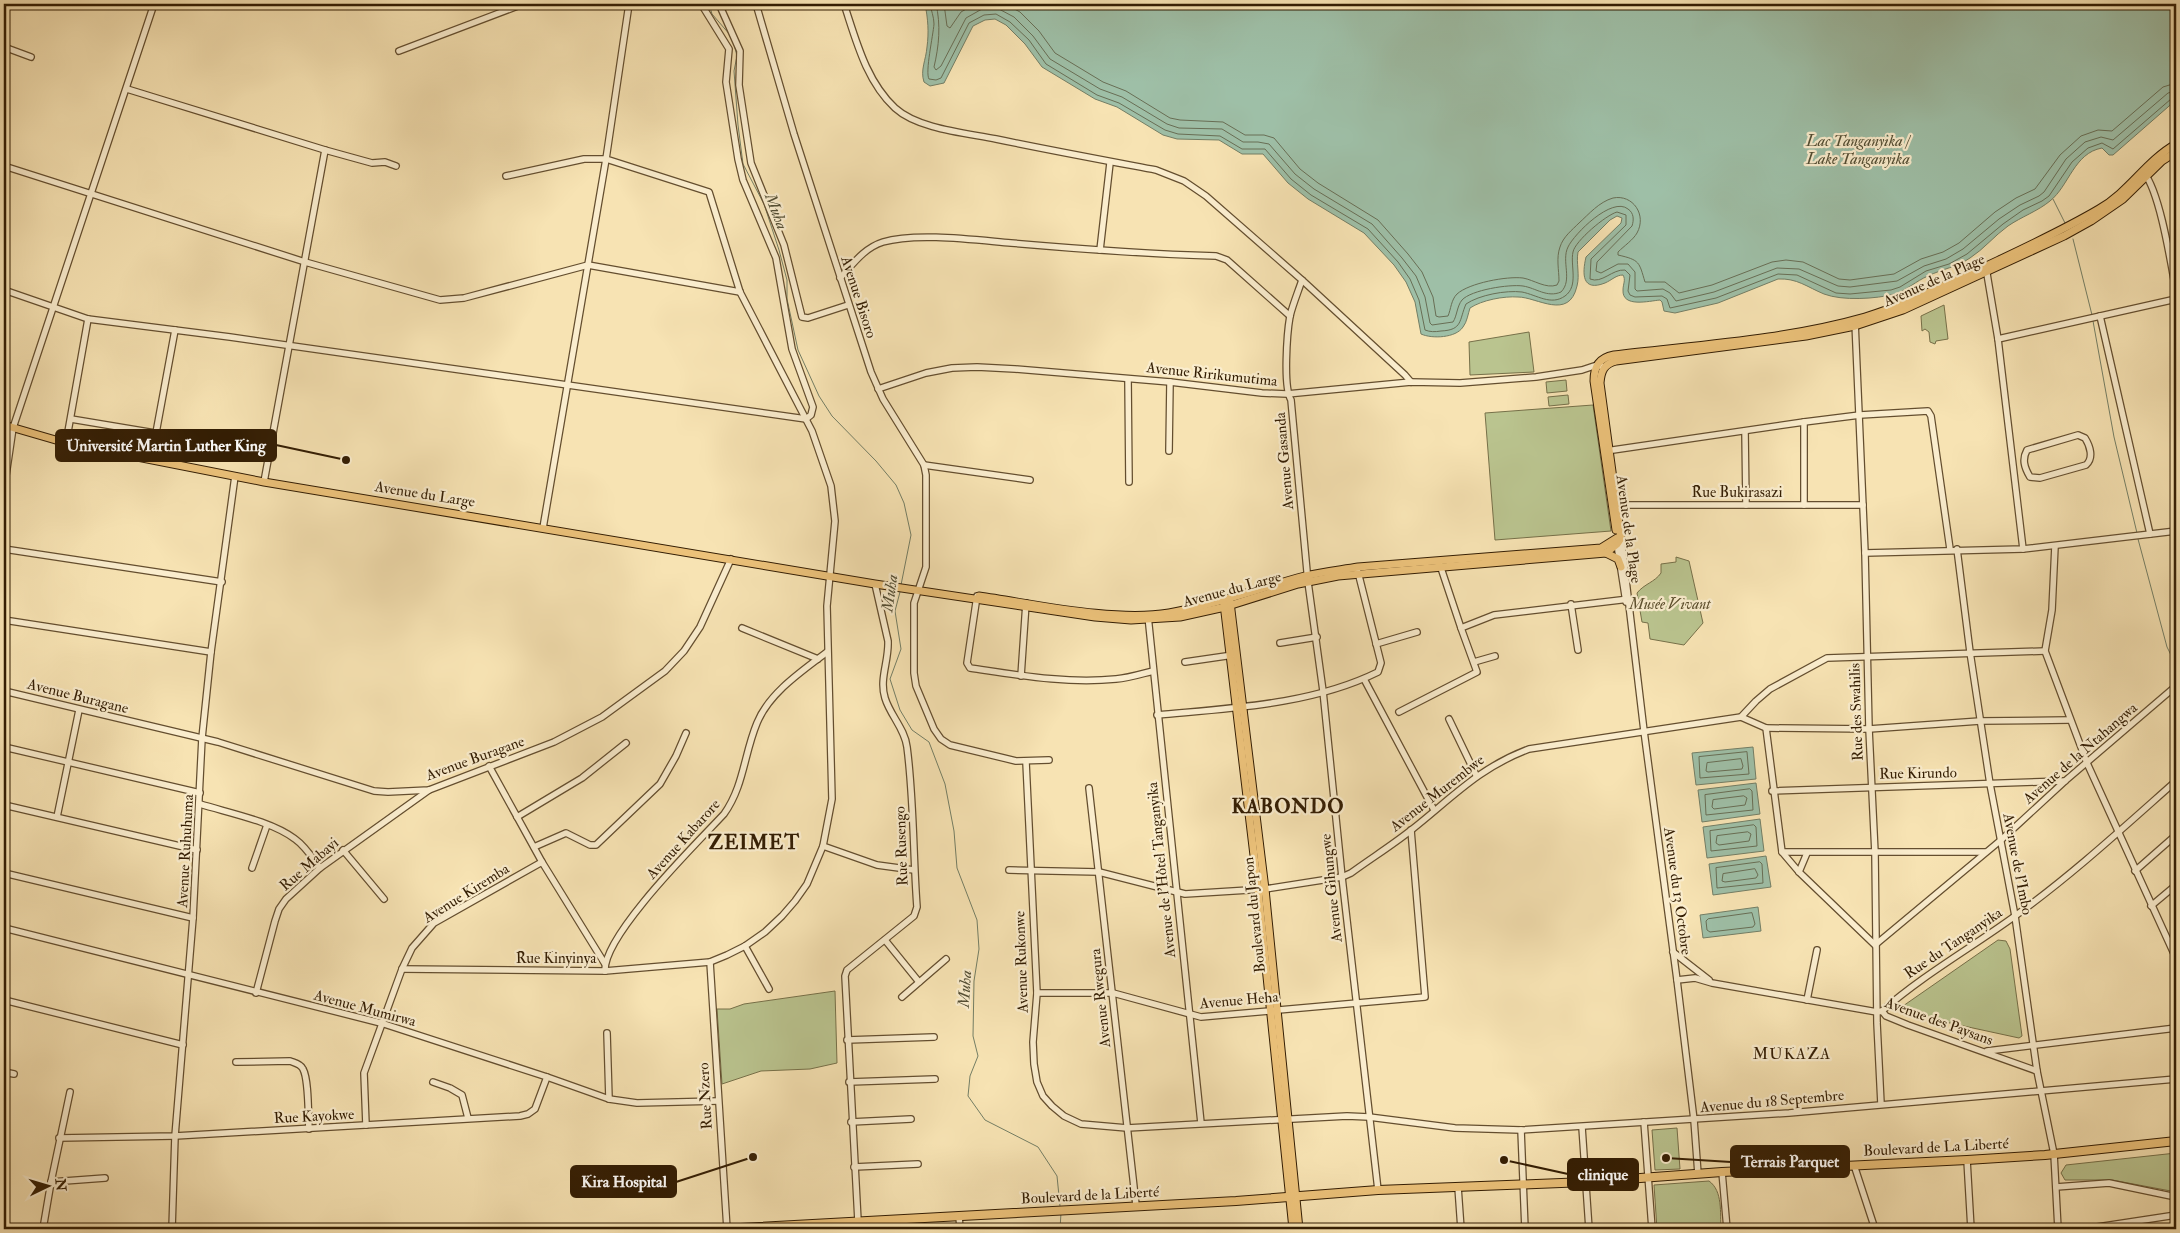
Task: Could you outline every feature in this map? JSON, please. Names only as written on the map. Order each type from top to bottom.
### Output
[{"type":"highway","name":"Boulevard de La Liberté","points":[[1458,1187],[1586,1182],[1722,1172],[1967,1160],[2054,1154],[2176,1141]]},
{"type":"highway","name":"Boulevard de la Liberté","points":[[722,1229],[1293,1197],[1378,1190],[1458,1187]]},
{"type":"main road","name":"Avenue de la Plage","points":[[1619,539],[1607,451],[1600,366],[1611,362],[1728,344],[1806,336],[1903,310],[1986,269],[2070,233],[2097,217],[2123,198],[2145,174],[2157,156],[2176,144]]},
{"type":"main road","name":"Avenue de la Plage","points":[[2145,174],[2176,152]]},
{"type":"main road","name":"Avenue du Large","points":[[4,425],[66,443],[264,482],[875,584],[893,585]]},
{"type":"main road","name":"Avenue du Large","points":[[1578,553],[1601,548],[1619,539]]},
{"type":"main road","points":[[1619,539],[1606,553],[1618,559],[1621,566]]},
{"type":"main road","name":"Avenue du Large","points":[[845,578],[864,578],[893,585],[1095,617],[1148,617],[1227,603],[1308,579],[1358,570],[1578,553],[1606,553]]},
{"type":"main road","name":"Boulevard du Japon","points":[[1227,603],[1235,655],[1262,889],[1274,1010],[1281,1118],[1299,1229]]},
{"type":"main road","name":"Boulevard du Japon","points":[[1274,1010],[1289,1118],[1293,1229]]},
{"type":"street","points":[[4,489],[14,428],[90,193],[127,89],[154,4]]},
{"type":"street","points":[[399,50],[523,4]]},
{"type":"street","points":[[543,528],[606,158],[629,4]]},
{"type":"street","points":[[719,4],[740,51],[739,85],[751,163],[784,245],[802,317],[806,319],[848,305]]},
{"type":"street","name":"Avenue Bisoro","points":[[756,4],[794,134],[848,305],[878,389],[924,465],[927,485],[926,567],[914,603],[914,673],[916,686],[934,729],[941,739],[960,749],[1026,762],[1049,760]]},
{"type":"street","points":[[844,4],[860,54],[867,69],[889,101],[908,117],[949,130],[1156,170],[1184,181],[1206,196],[1302,280],[1405,375],[1410,382]]},
{"type":"street","points":[[4,290],[88,319],[806,419],[811,415],[813,407],[792,349],[776,258],[743,180],[738,159],[726,86],[729,49],[703,7]]},
{"type":"street","points":[[4,47],[31,57]]},
{"type":"street","points":[[127,89],[325,150],[372,163],[385,162],[396,166]]},
{"type":"street","points":[[264,482],[325,150]]},
{"type":"street","points":[[506,176],[584,159],[606,158]]},
{"type":"street","name":"Rue Kinyinya","points":[[402,969],[605,968],[710,962],[745,946],[782,916],[796,901],[811,875],[823,846],[832,799],[827,606],[834,543],[835,505],[820,452],[806,419],[740,292],[708,191],[606,158]]},
{"type":"street","points":[[1100,250],[1110,162]]},
{"type":"street","points":[[4,166],[304,262],[441,301],[464,298],[588,264],[740,292]]},
{"type":"street","points":[[2145,174],[2162,224],[2176,291]]},
{"type":"street","points":[[840,278],[867,250],[892,240],[935,238],[1216,256],[1224,258],[1254,282],[1290,316]]},
{"type":"street","points":[[1986,269],[1998,339],[2023,548]]},
{"type":"street","name":"Avenue Gasanda","points":[[1302,280],[1290,316],[1286,379],[1287,394],[1291,400],[1308,579]]},
{"type":"street","points":[[1998,339],[2176,299]]},
{"type":"street","points":[[2098,316],[2148,534]]},
{"type":"street","points":[[66,443],[88,319]]},
{"type":"street","name":"Rue des Swahilis","points":[[1855,323],[1865,553],[1881,1104]]},
{"type":"street","points":[[151,460],[175,330]]},
{"type":"street","name":"Avenue Ririkumutima","points":[[878,389],[926,373],[952,368],[977,367],[1170,382],[1262,393],[1287,394],[1410,382],[1460,382],[1536,377],[1600,366]]},
{"type":"street","points":[[1128,379],[1129,482]]},
{"type":"street","points":[[1168,451],[1170,382]]},
{"type":"street","name":"Avenue de l'Imbo","points":[[1860,415],[1925,410],[1931,416],[1990,784],[2016,916],[2040,1091],[2054,1154],[2058,1229]]},
{"type":"street","points":[[1607,451],[1860,415]]},
{"type":"street","points":[[70,419],[155,433]]},
{"type":"street","points":[[1804,422],[1804,505]]},
{"type":"street","points":[[1745,431],[1746,505]]},
{"type":"street","points":[[2078,435],[2085,438],[2091,454],[2090,462],[2086,465],[2040,478],[2030,477],[2024,462],[2027,450],[2032,447],[2078,435]]},
{"type":"street","points":[[2012,464],[2024,462]]},
{"type":"street","points":[[924,465],[1030,480]]},
{"type":"street","name":"Avenue Ruhuhuma","points":[[172,1229],[174,1136],[194,918],[202,738],[211,652],[235,476]]},
{"type":"street","name":"Rue Bukirasazi","points":[[1614,505],[1863,505]]},
{"type":"street","points":[[1865,553],[2054,546],[2176,531]]},
{"type":"street","name":"Avenue de la Plage","points":[[1619,539],[1621,566],[1629,611]]},
{"type":"street","name":"Avenue de la Plage","points":[[1619,539],[1627,599]]},
{"type":"street","points":[[2054,546],[2052,610],[2045,651],[2069,720],[2087,763],[2176,958]]},
{"type":"street","points":[[4,549],[222,582]]},
{"type":"street","name":"Avenue Buragane","points":[[4,691],[202,738],[279,760],[374,791],[429,790],[554,742],[602,717],[665,671],[684,652],[700,627],[731,560]]},
{"type":"street","points":[[1399,712],[1477,672],[1440,564]]},
{"type":"street","points":[[1157,715],[1241,707],[1323,692],[1364,679],[1378,672],[1381,668],[1358,570]]},
{"type":"street","name":"Avenue Gihungwe","points":[[1308,579],[1317,637],[1378,1190]]},
{"type":"street","name":"Rue Rusengo","points":[[858,1221],[846,1040],[845,976],[847,970],[916,912],[913,812],[907,744],[885,698],[884,675],[889,651],[875,584]]},
{"type":"street","points":[[977,598],[967,666],[970,668],[1022,676],[1110,680],[1154,671]]},
{"type":"street","points":[[1461,628],[1494,615],[1572,604],[1627,599]]},
{"type":"street","points":[[1572,604],[1578,650]]},
{"type":"street","points":[[1022,676],[1026,605]]},
{"type":"street","name":"Avenue du 13 Octobre","points":[[1629,611],[1677,980],[1694,1120],[1698,1174]]},
{"type":"street","name":"Avenue de l'Hôtel Tanganyika","points":[[1148,617],[1201,1123]]},
{"type":"street","points":[[4,620],[211,652]]},
{"type":"street","points":[[742,628],[818,659]]},
{"type":"street","points":[[1376,644],[1418,632]]},
{"type":"street","points":[[1280,644],[1317,637]]},
{"type":"street","points":[[2045,651],[1831,657],[1823,659],[1770,690],[1756,700],[1741,717],[1766,728],[1869,729],[1980,721],[2069,720]]},
{"type":"street","name":"Avenue Kabarore","points":[[605,968],[620,934],[637,909],[733,802],[740,785],[757,723],[763,710],[778,692],[827,652]]},
{"type":"street","points":[[1185,662],[1235,655]]},
{"type":"street","points":[[1474,662],[1495,656]]},
{"type":"street","points":[[1364,679],[1434,810]]},
{"type":"street","name":"Avenue de la Ntahangwa","points":[[1875,945],[2001,840],[2065,781],[2176,686]]},
{"type":"street","points":[[57,817],[79,710]]},
{"type":"street","name":"Avenue Murembwe","points":[[1342,877],[1351,873],[1411,830],[1476,776],[1504,760],[1529,749],[1741,717]]},
{"type":"street","points":[[1449,719],[1476,776]]},
{"type":"street","points":[[1766,728],[1772,791],[1782,852],[1798,872],[1875,945]]},
{"type":"street","points":[[534,847],[566,832],[590,845],[596,845],[660,784],[676,756],[686,733]]},
{"type":"street","points":[[517,817],[582,778],[626,743]]},
{"type":"street","points":[[4,748],[200,793]]},
{"type":"street","name":"Avenue Rukonwe","points":[[1026,762],[1037,993],[1033,1042],[1034,1064],[1037,1082],[1043,1096],[1064,1116],[1081,1124],[1127,1128],[1281,1118]]},
{"type":"street","points":[[489,766],[542,862],[605,968]]},
{"type":"street","name":"Rue Kirundo","points":[[1772,791],[2065,781]]},
{"type":"street","name":"Rue du Tanganyika","points":[[1879,1012],[1903,993],[2016,916],[2118,832],[2176,781]]},
{"type":"street","name":"Avenue Rwegura","points":[[1089,788],[1136,1205]]},
{"type":"street","name":"Rue Mabayi","points":[[256,993],[270,936],[279,909],[320,868],[343,850],[410,806],[429,790]]},
{"type":"street","points":[[200,804],[267,825],[293,837],[309,853],[320,868]]},
{"type":"street","points":[[4,805],[198,850]]},
{"type":"street","points":[[252,868],[267,825]]},
{"type":"street","name":"Avenue Heha","points":[[1037,993],[1112,993],[1201,1017],[1425,997],[1411,830]]},
{"type":"street","points":[[2135,871],[2176,835]]},
{"type":"street","points":[[823,846],[877,865],[914,870]]},
{"type":"street","points":[[343,850],[384,898]]},
{"type":"street","points":[[1782,852],[1985,852]]},
{"type":"street","points":[[1798,872],[1807,853]]},
{"type":"street","name":"Avenue Kiremba","points":[[366,1125],[364,1073],[381,1023],[412,948],[434,923],[542,862]]},
{"type":"street","points":[[1008,870],[1099,872],[1177,893],[1194,894],[1262,889],[1342,877]]},
{"type":"street","points":[[4,872],[194,918]]},
{"type":"street","points":[[2151,906],[2176,885]]},
{"type":"street","name":"Avenue Mumirwa","points":[[4,928],[381,1023],[547,1076],[609,1099],[637,1103],[718,1100]]},
{"type":"street","points":[[884,940],[918,982]]},
{"type":"street","points":[[745,946],[769,989]]},
{"type":"street","points":[[1807,1000],[1817,950]]},
{"type":"street","name":"Avenue des Paysans","points":[[1673,952],[1712,983]]},
{"type":"street","points":[[902,997],[946,959]]},
{"type":"street","name":"Rue Nzero","points":[[710,962],[727,1229]]},
{"type":"street","name":"Avenue des Paysans","points":[[1677,980],[1695,978],[1712,983],[1879,1012],[1908,1025],[2037,1071]]},
{"type":"street","points":[[4,1000],[183,1045]]},
{"type":"street","points":[[1985,1051],[2176,1028]]},
{"type":"street","points":[[607,1033],[609,1099]]},
{"type":"street","points":[[846,1040],[934,1037]]},
{"type":"street","points":[[236,1062],[290,1061],[299,1064],[304,1072],[309,1129]]},
{"type":"street","points":[[4,1072],[14,1074]]},
{"type":"street","name":"Rue Kayokwe","points":[[59,1138],[174,1136],[520,1116],[532,1112],[547,1076]]},
{"type":"street","points":[[849,1082],[935,1079]]},
{"type":"street","name":"Avenue du 18 Septembre","points":[[1281,1118],[1369,1117],[1455,1128],[1521,1130],[1694,1120],[2176,1079]]},
{"type":"street","points":[[433,1082],[462,1095],[468,1118]]},
{"type":"street","points":[[43,1229],[50,1182],[70,1092]]},
{"type":"street","points":[[852,1122],[912,1120]]},
{"type":"street","points":[[1644,1122],[1652,1229]]},
{"type":"street","points":[[1582,1127],[1589,1229]]},
{"type":"street","points":[[4,1137],[5,1130]]},
{"type":"street","points":[[1521,1130],[1525,1229]]},
{"type":"street","points":[[1967,1160],[1971,1229]]},
{"type":"street","points":[[854,1167],[918,1164]]},
{"type":"street","points":[[1854,1165],[1875,1229]]},
{"type":"street","points":[[1722,1172],[1726,1229]]},
{"type":"street","points":[[50,1182],[105,1178]]},
{"type":"street","points":[[2056,1187],[2109,1183],[2176,1197]]},
{"type":"street","points":[[1458,1187],[1461,1229]]},
{"type":"street","points":[[2084,1229],[2176,1215]]},
{"type":"street","points":[[959,1216],[960,1229]]},
{"type":"street","points":[[873,1220],[874,1229]]},
{"type":"green space","points":[[1944,305],[1948,339],[1936,341],[1935,344],[1930,342],[1929,332],[1925,329],[1922,331],[1921,316]]},
{"type":"green space","points":[[1529,332],[1534,372],[1470,375],[1469,342]]},
{"type":"green space","points":[[1566,380],[1567,391],[1547,393],[1546,382]]},
{"type":"green space","points":[[1568,395],[1569,404],[1549,406],[1548,397]]},
{"type":"green space","points":[[1593,405],[1611,531],[1495,540],[1485,413]]},
{"type":"green space","name":"Musée Vivant","points":[[1676,557],[1689,561],[1703,623],[1684,645],[1650,639],[1648,623],[1642,622],[1637,593],[1659,576],[1661,564],[1676,562]]},
{"type":"green space","points":[[1998,940],[2006,941],[2010,949],[2022,1036],[2019,1038],[1913,1015],[1903,1006]]},
{"type":"green space","points":[[835,991],[837,1063],[810,1069],[761,1071],[722,1084],[717,1009],[730,1009],[744,1004]]},
{"type":"green space","points":[[1677,1128],[1680,1169],[1655,1170],[1652,1130]]},
{"type":"green space","points":[[2176,1153],[2176,1192],[2112,1180],[2065,1180],[2061,1173],[2066,1165]]},
{"type":"green space","points":[[1709,1181],[1717,1190],[1719,1196],[1721,1229],[1657,1229],[1654,1185]]},
{"type":"water","name":"Lac Tanganyika / Lake Tanganyika","points":[[925,4],[2176,4],[2176,100],[2113,155],[2109,155],[2102,148],[2085,156],[2078,163],[2057,195],[2040,208],[2008,226],[1970,258],[1960,264],[1924,278],[1895,294],[1869,298],[1840,298],[1824,294],[1796,281],[1778,279],[1718,303],[1675,313],[1664,311],[1660,300],[1637,302],[1627,299],[1624,296],[1623,290],[1623,275],[1597,285],[1592,285],[1585,280],[1586,257],[1621,223],[1622,218],[1617,216],[1610,220],[1578,252],[1577,286],[1573,297],[1567,302],[1560,305],[1552,305],[1526,298],[1512,297],[1487,301],[1470,308],[1466,323],[1460,331],[1450,335],[1431,337],[1421,334],[1415,302],[1406,282],[1394,265],[1364,233],[1308,199],[1288,183],[1263,154],[1242,154],[1219,140],[1177,139],[1163,135],[1117,107],[1095,99],[1042,67],[1025,44],[1006,25],[995,19],[985,20],[973,26],[944,83],[930,86],[924,82],[923,73],[928,36]]},
{"type":"water","points":[[1753,747],[1756,779],[1696,785],[1692,753]]},
{"type":"water","points":[[1756,783],[1760,814],[1702,822],[1698,790]]},
{"type":"water","points":[[1760,819],[1764,851],[1707,858],[1703,827]]},
{"type":"water","points":[[1766,856],[1771,887],[1713,895],[1709,864]]},
{"type":"water","points":[[1758,907],[1761,931],[1703,938],[1700,915]]},
{"type":"waterway","name":"Muha","points":[[709,4],[712,14],[731,36]]},
{"type":"waterway","name":"Muha","points":[[734,44],[737,56],[734,71],[743,164],[764,204],[779,250],[787,280],[787,299],[798,350],[819,396],[832,416],[876,461],[896,485],[904,503],[911,535],[901,585]]},
{"type":"waterway","points":[[2053,199],[2065,223]]},
{"type":"waterway","points":[[2073,239],[2092,315]]},
{"type":"waterway","points":[[2093,321],[2114,437],[2137,533]]},
{"type":"waterway","points":[[2138,539],[2167,647],[2176,665]]},
{"type":"waterway","name":"Muha","points":[[900,592],[895,611],[901,649],[890,679],[900,710],[912,730],[929,742],[945,784],[954,831],[957,868],[977,920],[979,949],[974,981],[973,1036],[978,1056],[970,1076],[968,1096],[985,1120],[1038,1147],[1057,1176],[1060,1206]]},
{"type":"waterway","name":"Muha","points":[[1060,1229],[1061,1213]]},
{"type":"place","name":"Université Martin Luther King","points":[[346,460]]},
{"type":"place","name":"Kira Hospital","points":[[753,1157]]},
{"type":"place","name":"Terrais Parquet","points":[[1666,1158]]},
{"type":"place","name":"clinique","points":[[1504,1160]]},
{"type":"district","name":"KABONDO","points":[[1288,806]]},
{"type":"district","name":"ZEIMET","points":[[754,842]]},
{"type":"district","name":"MUKAZA","points":[[1792,1053]]}]
